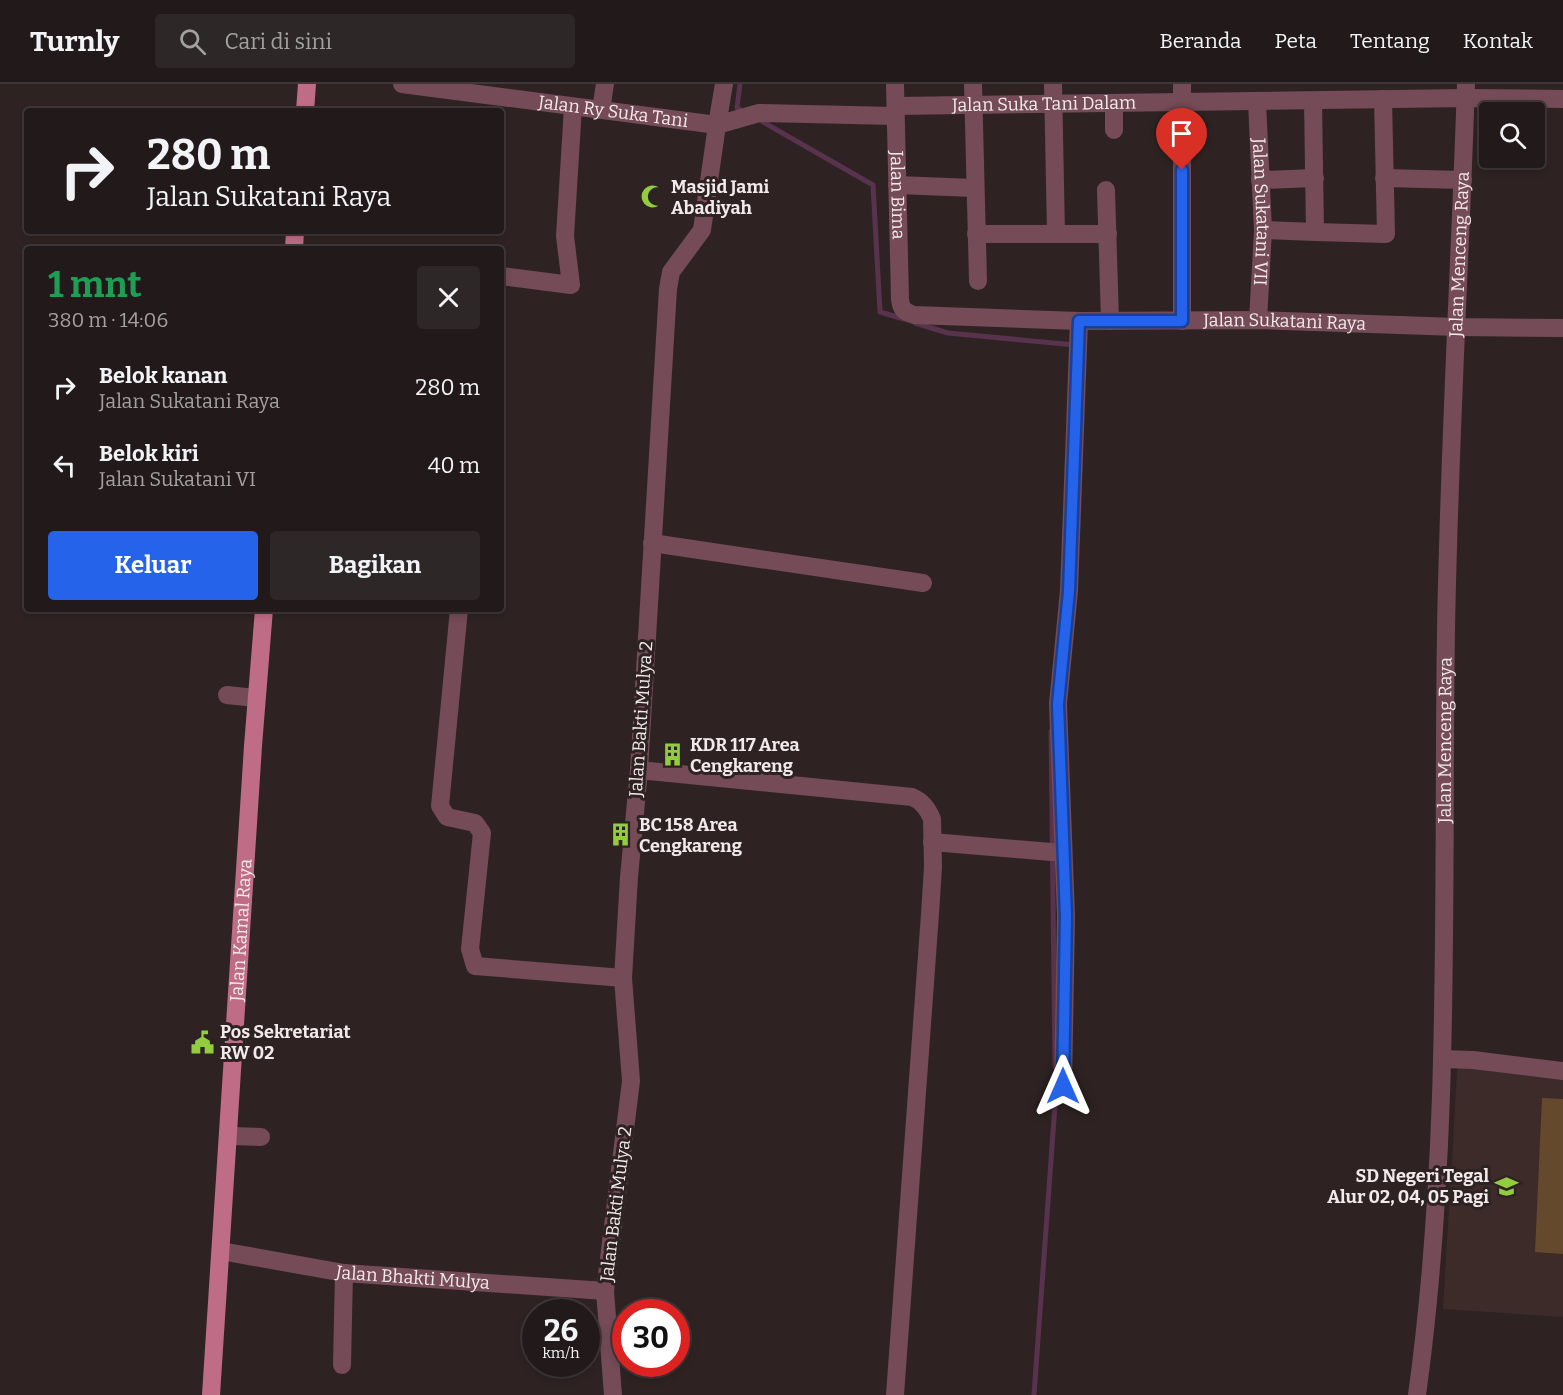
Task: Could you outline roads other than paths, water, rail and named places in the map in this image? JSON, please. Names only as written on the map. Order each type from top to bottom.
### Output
[{"type":"main road","points":[[305,108],[307,84]]},
{"type":"main road","name":"Jalan Kamal Raya","points":[[211,1395],[256,698],[264,612]]},
{"type":"street","name":"Jalan Ry Suka Tani","points":[[402,84],[526,92],[573,106],[717,125],[751,115],[896,111]]},
{"type":"street","points":[[601,110],[605,84]]},
{"type":"street","points":[[717,125],[724,84]]},
{"type":"street","name":"Jalan Bima","points":[[895,84],[900,307]]},
{"type":"street","points":[[973,84],[978,281]]},
{"type":"street","points":[[1053,84],[1056,233]]},
{"type":"street","points":[[1182,84],[1182,321]]},
{"type":"street","name":"Jalan Suka Tani Dalam","points":[[896,111],[972,104],[1446,98],[1466,91],[1563,99]]},
{"type":"street","name":"Jalan Menceng Raya","points":[[1417,1395],[1424,1348],[1441,1127],[1446,629],[1466,91]]},
{"type":"street","points":[[1263,230],[1386,234],[1383,99]]},
{"type":"street","points":[[1313,101],[1315,232]]},
{"type":"street","name":"Jalan Sukatani VII","points":[[1257,102],[1263,230],[1258,320]]},
{"type":"street","points":[[1114,104],[1114,130]]},
{"type":"street","points":[[504,276],[571,285],[565,236],[573,106]]},
{"type":"street","name":"Jalan Bakti Mulya 2","points":[[612,1395],[605,1291],[631,1081],[623,978],[639,771],[668,289],[671,272],[702,230],[717,125]]},
{"type":"street","points":[[1260,180],[1315,178]]},
{"type":"street","points":[[1384,178],[1463,180]]},
{"type":"street","points":[[897,185],[974,188]]},
{"type":"street","points":[[1106,190],[1110,321]]},
{"type":"street","points":[[976,234],[1108,234]]},
{"type":"street","name":"Jalan Sukatani Raya","points":[[900,307],[905,312],[914,315],[1079,321],[1258,320],[1563,328]]},
{"type":"street","points":[[1063,1086],[1066,916],[1056,852],[1058,704],[1069,591],[1079,321]]},
{"type":"street","points":[[652,543],[923,583]]},
{"type":"street","points":[[459,612],[440,806],[447,817],[475,823],[482,832],[470,949],[475,966],[623,978]]},
{"type":"street","points":[[227,695],[256,698]]},
{"type":"street","points":[[639,771],[912,797],[925,806],[932,819],[929,926],[895,1395]]},
{"type":"street","points":[[932,842],[1056,852]]},
{"type":"street","points":[[1442,1059],[1473,1060],[1563,1071]]},
{"type":"street","points":[[229,1136],[261,1137]]},
{"type":"street","name":"Jalan Bhakti Mulya","points":[[221,1251],[344,1273],[605,1291]]},
{"type":"street","points":[[342,1365],[344,1273]]},
{"type":"waterway","points":[[740,84],[737,108],[744,112]]},
{"type":"waterway","points":[[758,119],[873,185],[880,312],[904,319]]},
{"type":"waterway","points":[[915,323],[948,333],[1075,345]]},
{"type":"waterway","points":[[1051,731],[1055,1067]]},
{"type":"waterway","points":[[1034,1395],[1055,1082]]},
{"type":"place","name":"Masjid Jami Abadiyah","points":[[653,197]]},
{"type":"place","name":"KDR 117 Area Cengkareng","points":[[672,755]]},
{"type":"place","name":"BC 158 Area Cengkareng","points":[[621,835]]},
{"type":"place","name":"Pos Sekretariat RW 02","points":[[202,1042]]},
{"type":"place","name":"SD Negeri Tegal Alur 02, 04, 05 Pagi","points":[[1507,1186]]}]
